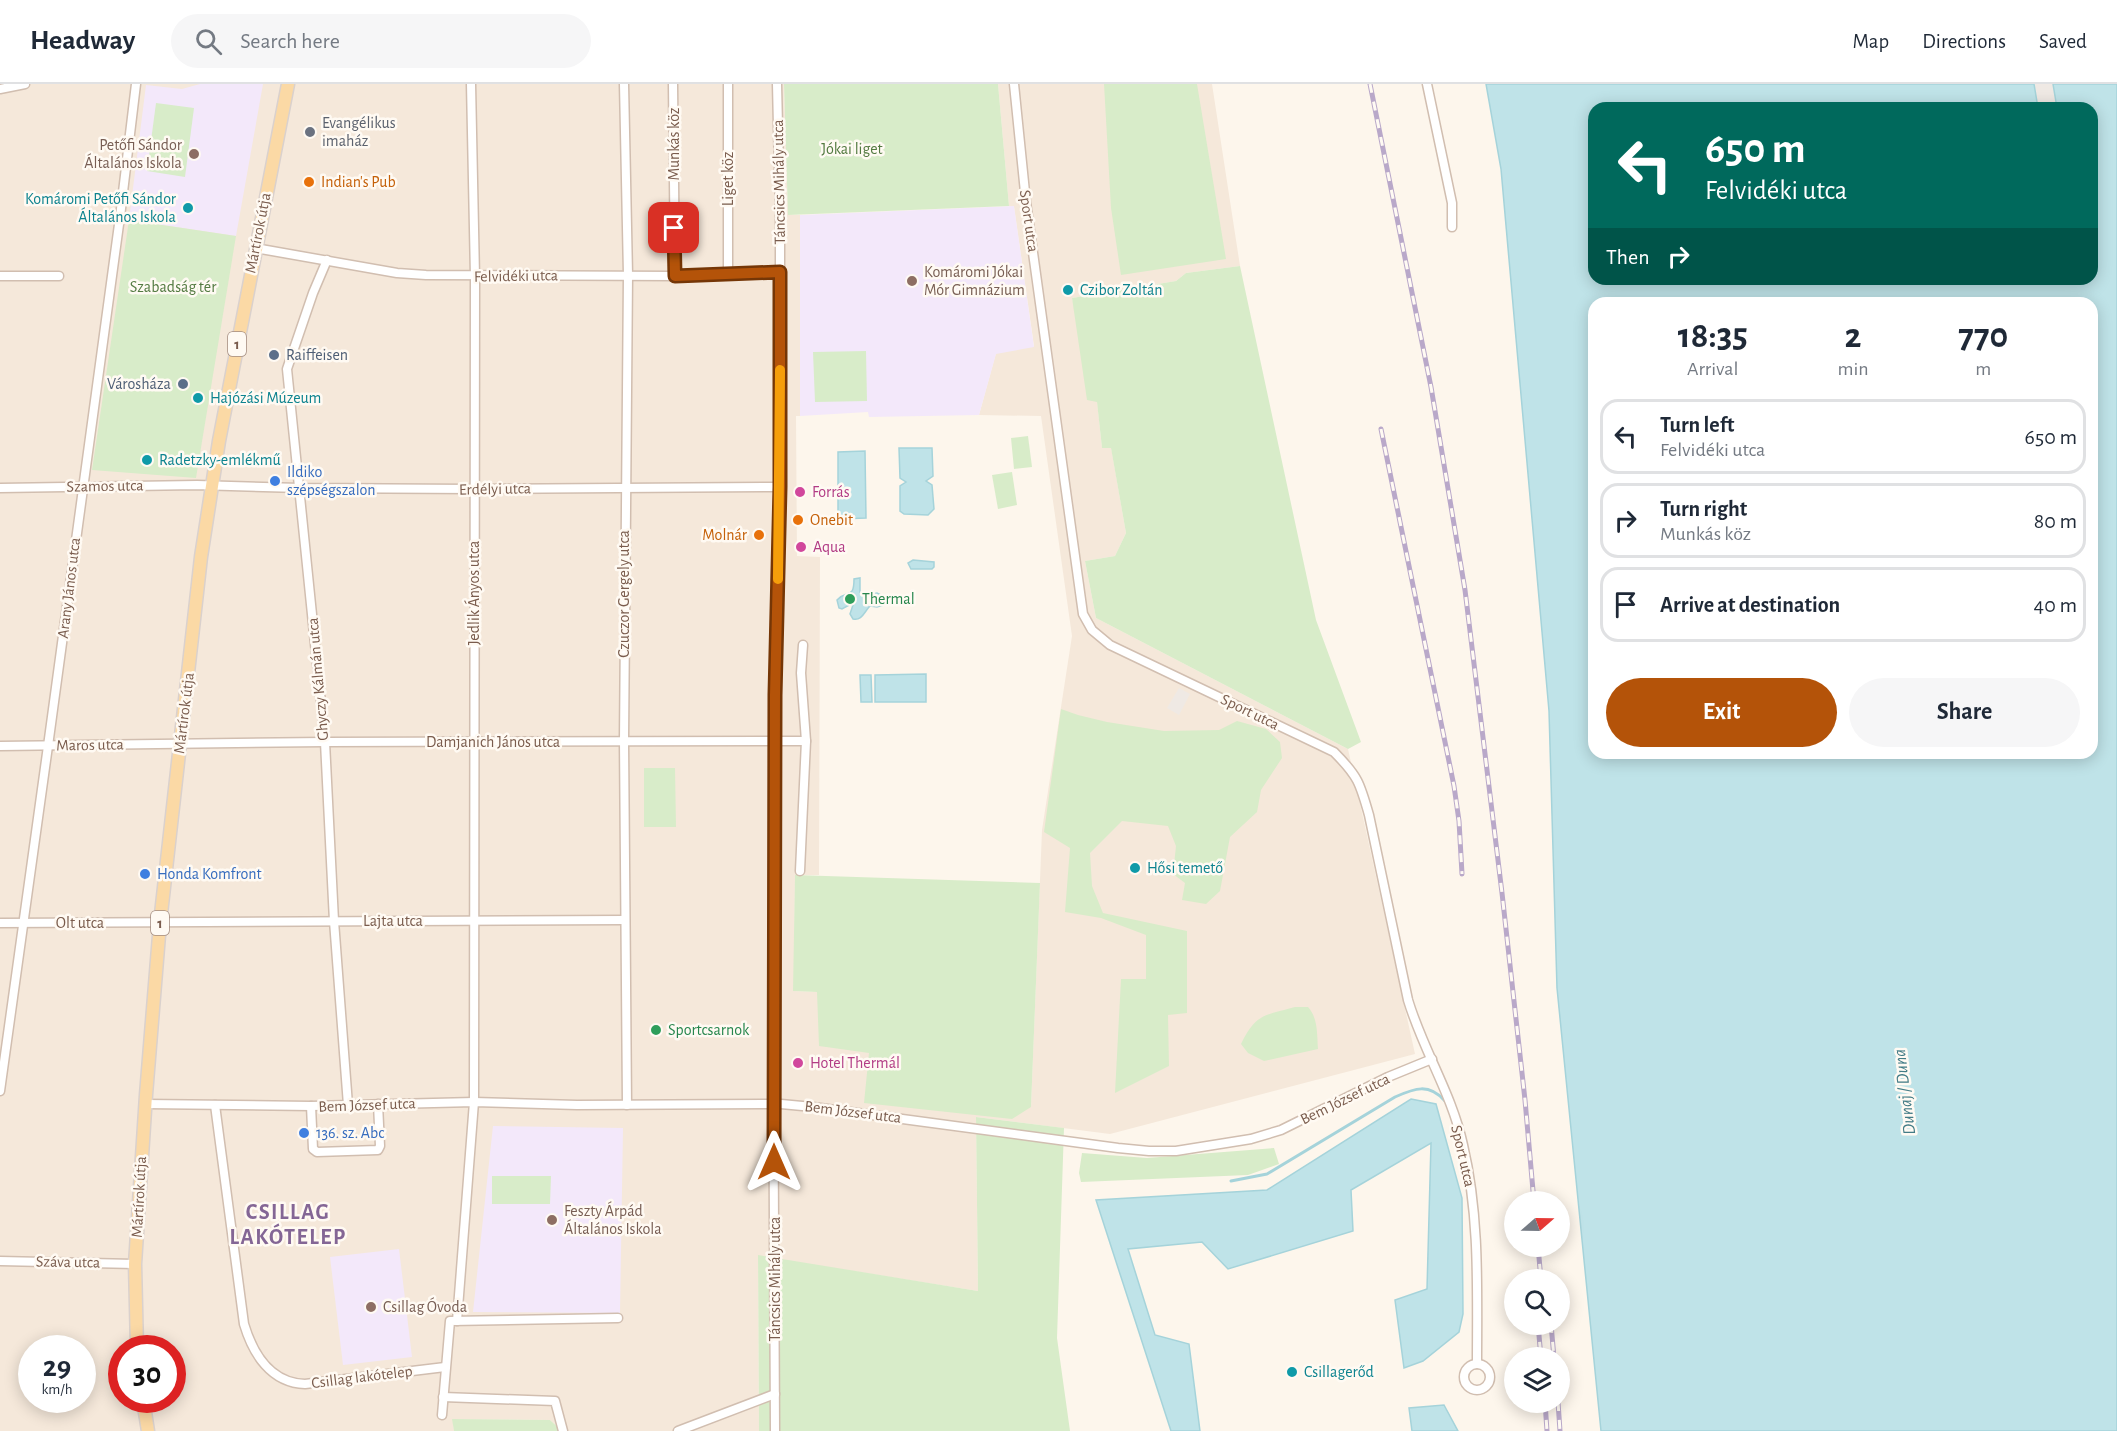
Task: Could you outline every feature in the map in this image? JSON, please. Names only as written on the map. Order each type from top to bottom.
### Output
[{"type":"main road","name":"Mártírok útja","points":[[137,1335],[135,1264],[145,1104],[160,923],[201,557],[211,485],[288,84]]},
{"type":"main road","points":[[145,1413],[148,1431]]},
{"type":"street","points":[[0,90],[25,84]]},
{"type":"street","name":"Arany János utca","points":[[0,1091],[120,217],[136,84]]},
{"type":"street","name":"Jedlik Ányos utca","points":[[471,84],[475,277],[474,1102]]},
{"type":"street","name":"Czuczor Gergely utca","points":[[624,84],[628,275],[624,741],[627,1105]]},
{"type":"street","name":"Munkás köz","points":[[673,84],[675,276]]},
{"type":"street","name":"Liget köz","points":[[728,84],[728,274]]},
{"type":"street","name":"Táncsics Mihály utca","points":[[775,1431],[773,1024],[775,695],[780,487],[777,84]]},
{"type":"street","name":"Sport utca","points":[[1014,84],[1026,202],[1083,614],[1092,630],[1110,645],[1334,752],[1353,772],[1362,790],[1369,815],[1408,1000],[1463,1145],[1474,1204],[1477,1364]]},
{"type":"street","points":[[1427,84],[1452,203],[1452,227]]},
{"type":"street","name":"Felvidéki utca","points":[[255,248],[397,273],[475,277],[675,276],[780,272]]},
{"type":"street","name":"Ghyczy Kálmán utca","points":[[327,260],[287,369],[325,742],[334,921],[348,1105]]},
{"type":"street","points":[[0,276],[59,276]]},
{"type":"street","name":"Szamos utca","points":[[0,488],[211,485]]},
{"type":"street","name":"Erdélyi utca","points":[[211,485],[474,489],[780,487]]},
{"type":"street","points":[[801,871],[806,741],[801,673],[803,645]]},
{"type":"street","name":"Damjanich János utca","points":[[180,743],[806,741]]},
{"type":"street","name":"Maros utca","points":[[0,746],[180,743]]},
{"type":"street","name":"Lajta utca","points":[[160,923],[625,920]]},
{"type":"street","name":"Olt utca","points":[[0,923],[160,923]]},
{"type":"street","name":"Bem József utca","points":[[145,1104],[311,1106],[474,1102],[627,1105],[774,1104],[813,1107],[1159,1152],[1251,1139],[1281,1130],[1380,1081],[1432,1059]]},
{"type":"street","points":[[457,1321],[474,1102]]},
{"type":"street","points":[[311,1106],[313,1149],[317,1152],[378,1150],[380,1146],[378,1104]]},
{"type":"street","name":"Csillag lakótelep","points":[[215,1105],[244,1324],[252,1345],[266,1366],[284,1381],[305,1384],[445,1367]]},
{"type":"street","name":"Száva utca","points":[[0,1261],[135,1264]]},
{"type":"street","points":[[442,1414],[450,1321],[618,1318]]},
{"type":"street","points":[[678,1431],[775,1394]]},
{"type":"street","points":[[443,1397],[555,1401],[563,1431]]},
{"type":"shaded area","points":[[0,84],[784,84],[788,215],[800,215],[800,416],[796,416],[797,556],[820,557],[819,875],[795,875],[794,991],[817,992],[869,1053],[1031,1107],[1042,830],[1072,636],[1041,416],[979,415],[996,353],[1034,346],[1014,207],[1009,206],[998,84],[1212,84],[1240,266],[1186,273],[1176,281],[1072,298],[1097,401],[1102,448],[1111,447],[1126,533],[1115,556],[1085,561],[1096,618],[1348,749],[1415,1054],[1110,1134],[976,1117],[978,1291],[758,1256],[759,1431],[562,1431],[550,1420],[453,1419],[454,1431],[0,1431]]},
{"type":"shaded area","name":"Petőfi Sándor Általános Iskola","points":[[200,84],[263,84],[236,236],[129,220],[146,85],[182,89]]},
{"type":"shaded area","points":[[2034,84],[2053,84],[2056,102],[2037,102]]},
{"type":"shaded area","name":"Komáromi Jókai Mór Gimnázium","points":[[1014,206],[1034,347],[996,354],[979,415],[869,417],[868,412],[800,416],[800,215]]},
{"type":"shaded area","points":[[1179,688],[1190,694],[1179,715],[1167,708]]},
{"type":"shaded area","name":"Feszty Árpád Általános Iskola","points":[[493,1126],[623,1128],[620,1313],[473,1312]]},
{"type":"shaded area","name":"Csillag Óvoda","points":[[399,1249],[412,1357],[343,1365],[330,1257]]},
{"type":"green space","name":"Jókai liget","points":[[784,84],[998,84],[1009,206],[788,215]]},
{"type":"green space","points":[[1104,84],[1197,84],[1226,259],[1121,275],[1111,208]]},
{"type":"green space","points":[[156,103],[194,108],[185,177],[147,171]]},
{"type":"green space","name":"Szabadság tér","points":[[129,220],[236,236],[196,478],[92,470]]},
{"type":"green space","points":[[1240,266],[1316,620],[1361,742],[1348,749],[1096,618],[1085,561],[1115,556],[1126,533],[1111,448],[1102,448],[1097,402],[1087,400],[1072,298],[1176,281],[1186,273]]},
{"type":"green space","points":[[866,351],[867,401],[815,402],[813,352]]},
{"type":"green space","points":[[1028,436],[1032,467],[1014,469],[1011,438]]},
{"type":"green space","points":[[1012,472],[1017,505],[998,509],[992,475]]},
{"type":"green space","points":[[1061,709],[1107,722],[1164,731],[1219,730],[1237,721],[1266,729],[1280,742],[1282,758],[1261,790],[1257,812],[1230,837],[1220,891],[1206,904],[1182,900],[1185,883],[1173,874],[1176,846],[1168,826],[1122,821],[1090,853],[1092,886],[1103,913],[1187,931],[1187,1013],[1168,1015],[1169,1066],[1115,1093],[1121,979],[1146,979],[1146,935],[1101,918],[1065,912],[1070,848],[1044,832]]},
{"type":"green space","points":[[644,768],[675,768],[676,827],[644,827]]},
{"type":"green space","points":[[795,875],[1040,883],[1031,1107],[1012,1119],[864,1103],[869,1053],[819,1046],[817,992],[793,991]]},
{"type":"green space","points":[[1295,1007],[1308,1007],[1314,1016],[1318,1049],[1264,1061],[1248,1053],[1241,1044],[1251,1026],[1268,1014]]},
{"type":"green space","points":[[976,1117],[1064,1128],[1057,1338],[1070,1431],[759,1431],[758,1255],[978,1291]]},
{"type":"green space","points":[[1274,1148],[1279,1164],[1248,1175],[1081,1182],[1079,1173],[1082,1153],[1147,1158]]},
{"type":"green space","points":[[492,1176],[551,1176],[550,1204],[492,1204]]},
{"type":"green space","points":[[452,1419],[550,1420],[562,1431],[454,1431]]},
{"type":"water","name":"Dunaj / Duna","points":[[1486,84],[2034,84],[2037,102],[1588,102],[1588,285],[2098,285],[2098,102],[2056,102],[2053,84],[2117,84],[2117,1431],[1601,1431],[1557,988],[1549,711],[1501,169]]},
{"type":"water","points":[[899,448],[932,448],[933,476],[926,481],[932,485],[934,509],[928,515],[904,514],[900,511],[900,486],[906,482],[900,478]]},
{"type":"water","points":[[865,451],[866,518],[838,519],[838,452]]},
{"type":"water","points":[[913,560],[934,562],[934,567],[932,569],[911,569],[908,563]]},
{"type":"water","name":"Thermal","points":[[860,578],[860,592],[863,596],[877,593],[883,596],[884,605],[870,606],[861,617],[853,619],[850,614],[853,605],[842,609],[839,608],[837,600],[851,592],[854,579]]},
{"type":"water","points":[[926,674],[926,702],[875,702],[875,675]]},
{"type":"water","points":[[860,675],[871,675],[872,702],[861,702]]},
{"type":"water","points":[[1411,1099],[1436,1104],[1462,1198],[1463,1314],[1459,1332],[1423,1361],[1404,1368],[1395,1300],[1427,1289],[1431,1143],[1351,1190],[1353,1231],[1228,1269],[1202,1242],[1128,1249],[1155,1335],[1189,1344],[1200,1431],[1171,1431],[1096,1200],[1267,1190]]},
{"type":"water","points":[[1444,1405],[1458,1431],[1412,1431],[1409,1408]]},
{"type":"waterway","points":[[1231,1181],[1267,1174],[1395,1097],[1409,1091],[1427,1089],[1445,1101]]},
{"type":"railway","points":[[1370,84],[1431,387],[1465,590],[1502,893],[1533,1191]]},
{"type":"railway","points":[[1381,429],[1454,786],[1459,821],[1462,874]]},
{"type":"railway","points":[[1539,1257],[1540,1269]]},
{"type":"railway","points":[[1539,1335],[1540,1347]]},
{"type":"railway","points":[[1552,1335],[1553,1347]]},
{"type":"railway","points":[[1546,1413],[1547,1431]]},
{"type":"railway","points":[[1559,1413],[1560,1431]]},
{"type":"slow traffic","points":[[778,579],[780,370]]},
{"type":"place","name":"Evangélikus imaház","points":[[310,132]]},
{"type":"place","name":"Petőfi Sándor Általános Iskola","points":[[194,154]]},
{"type":"place","name":"Indian's Pub","points":[[309,182]]},
{"type":"place","name":"Komáromi Petőfi Sándor Általános Iskola","points":[[188,208]]},
{"type":"place","name":"Komáromi Jókai Mór Gimnázium","points":[[912,281]]},
{"type":"place","name":"Czibor Zoltán","points":[[1068,290]]},
{"type":"place","name":"Raiffeisen","points":[[274,355]]},
{"type":"place","name":"Városháza","points":[[183,384]]},
{"type":"place","name":"Hajózási Múzeum","points":[[198,398]]},
{"type":"place","name":"Radetzky-emlékmű","points":[[147,460]]},
{"type":"place","name":"Ildiko szépségszalon","points":[[275,481]]},
{"type":"place","name":"Forrás","points":[[800,492]]},
{"type":"place","name":"Onebit","points":[[798,520]]},
{"type":"place","name":"Molnár","points":[[759,535]]},
{"type":"place","name":"Aqua","points":[[801,547]]},
{"type":"place","name":"Thermal","points":[[850,599]]},
{"type":"place","name":"Hősi temető","points":[[1135,868]]},
{"type":"place","name":"Honda Komfront","points":[[145,874]]},
{"type":"place","name":"Sportcsarnok","points":[[656,1030]]},
{"type":"place","name":"Hotel Thermál","points":[[798,1063]]},
{"type":"place","name":"136. sz. Abc","points":[[304,1133]]},
{"type":"place","name":"Feszty Árpád Általános Iskola","points":[[552,1220]]},
{"type":"place","name":"Csillag Óvoda","points":[[371,1307]]},
{"type":"place","name":"Csillagerőd","points":[[1292,1372]]},
{"type":"district","name":"CSILLAG LAKÓTELEP","points":[[288,1224]]},
{"type":"route","points":[[674,228],[675,276],[780,272],[780,487],[775,695],[774,1162]]}]
